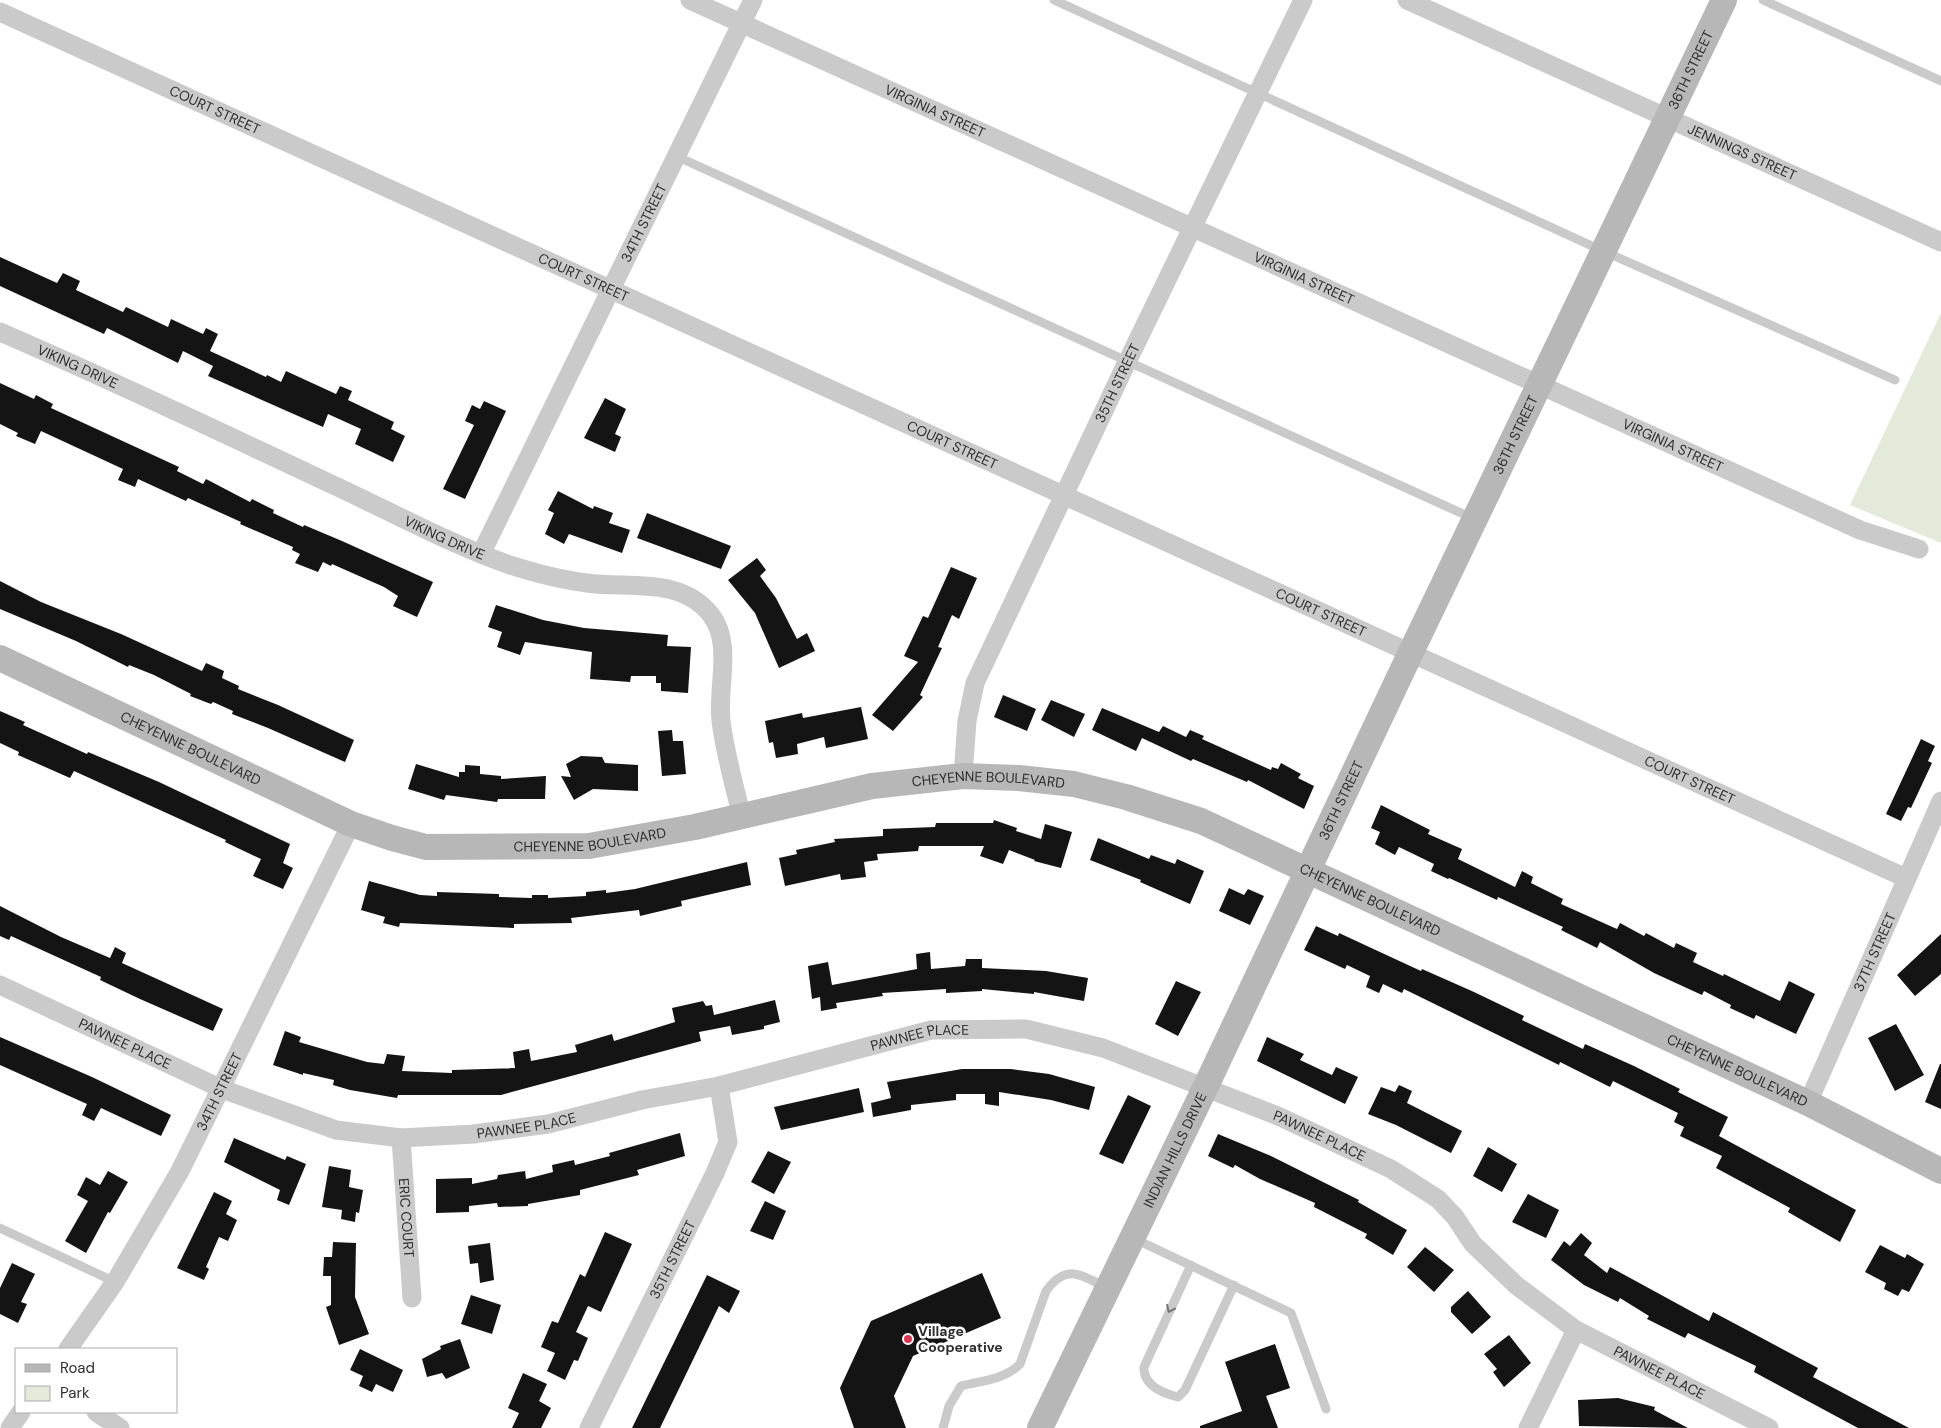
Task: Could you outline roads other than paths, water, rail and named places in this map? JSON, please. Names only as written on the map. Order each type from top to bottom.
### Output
[{"type":"street","name":"VIRGINIA STREET","points":[[690,0],[1538,386],[1860,530],[1919,549]]},
{"type":"street","name":"34TH STREET","points":[[481,554],[754,0]]},
{"type":"street","name":"35TH STREET","points":[[963,776],[966,721],[975,683],[1063,495],[1303,0]]},
{"type":"street","name":"JENNINGS STREET","points":[[1407,0],[1941,242]]},
{"type":"street","name":"36TH STREET","points":[[1307,870],[1724,0]]},
{"type":"street","name":"COURT STREET","points":[[0,12],[1906,878]]},
{"type":"street","name":"VIKING DRIVE","points":[[0,332],[98,374],[481,554],[554,578],[589,584],[641,586],[672,590],[696,600],[712,616],[722,641],[721,719],[731,773],[742,817]]},
{"type":"street","name":"CHEYENNE BOULEVARD","points":[[0,658],[351,824],[426,847],[590,846],[742,817],[872,786],[963,776],[1019,778],[1074,784],[1126,797],[1202,821],[1808,1103],[1941,1171]]},
{"type":"street","name":"37TH STREET","points":[[1808,1103],[1941,801]]},
{"type":"street","name":"34TH STREET","points":[[69,1348],[115,1282],[180,1171],[351,824]]},
{"type":"street","name":"INDIAN HILLS DRIVE","points":[[1040,1428],[1206,1086],[1307,870]]},
{"type":"street","name":"PAWNEE PLACE","points":[[0,985],[222,1089],[336,1130],[401,1138],[474,1134],[548,1124],[642,1100],[719,1086],[931,1030],[1026,1029],[1103,1048],[1206,1086],[1278,1116],[1391,1169],[1438,1199],[1455,1217],[1473,1244],[1517,1286],[1576,1330],[1769,1428]]},
{"type":"street","name":"35TH STREET","points":[[588,1428],[728,1142],[719,1086]]},
{"type":"street","name":"ERIC COURT","points":[[401,1138],[412,1298]]},
{"type":"street","points":[[1528,1428],[1576,1330]]},
{"type":"street","points":[[10,1428],[20,1413]]},
{"type":"street","points":[[98,1413],[120,1428]]},
{"type":"lane","points":[[1054,0],[1603,251],[1895,380]]},
{"type":"lane","points":[[1763,0],[1941,81]]},
{"type":"lane","points":[[676,156],[1474,519]]},
{"type":"lane","points":[[0,1228],[115,1282]]},
{"type":"lane","points":[[1133,1237],[1291,1312],[1326,1409]]},
{"type":"lane","points":[[1191,1265],[1147,1360],[1144,1374],[1149,1384],[1173,1396],[1178,1397],[1183,1394],[1234,1285]]},
{"type":"lane","points":[[943,1428],[949,1406],[961,1386],[1005,1375],[1020,1364],[1046,1291],[1050,1285],[1067,1275],[1076,1273],[1108,1289]]},
{"type":"place","name":"Village Cooperative","points":[[908,1339]]}]
